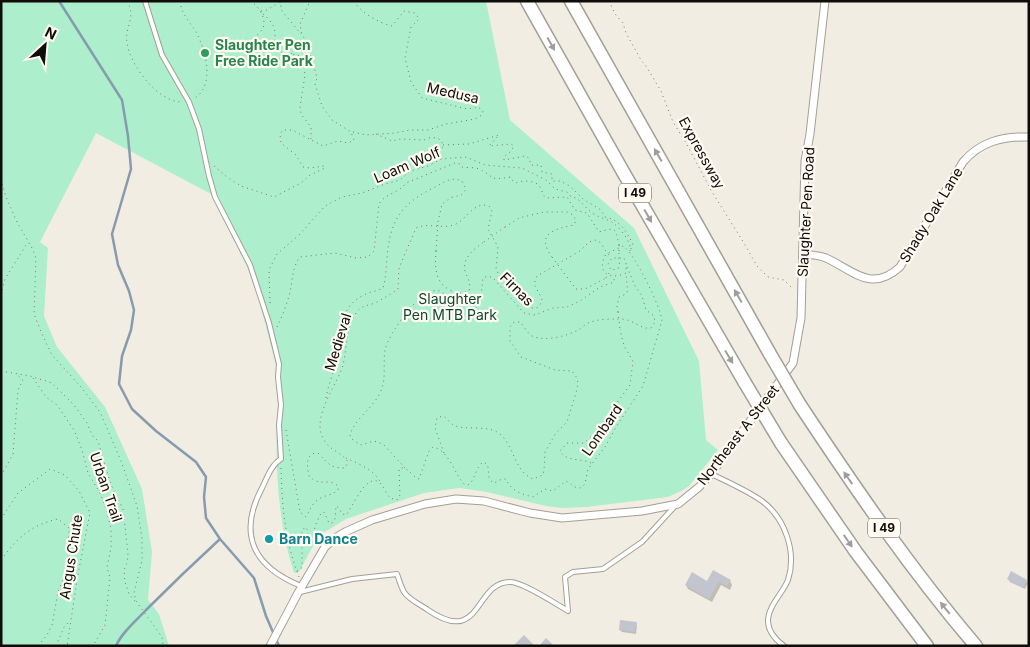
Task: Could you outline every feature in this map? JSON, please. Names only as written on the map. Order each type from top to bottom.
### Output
[{"type":"highway","name":"I 49","points":[[527,1],[622,170],[781,443],[856,552],[927,646]]},
{"type":"highway","name":"I 49","points":[[571,1],[800,405],[884,529],[976,646]]},
{"type":"street","name":"Slaughter Pen Road","points":[[793,363],[801,318],[805,161],[810,134],[825,1]]},
{"type":"street","name":"Shady Oak Lane","points":[[803,254],[824,257],[869,280],[891,275],[900,267],[963,162],[972,151],[984,144],[1017,136],[1029,137]]},
{"type":"street","name":"Northeast A Street","points":[[270,646],[300,588],[325,547],[335,538],[372,520],[425,504],[456,499],[484,501],[530,513],[562,518],[642,511],[678,504],[699,487],[711,474],[793,363]]},
{"type":"lane","points":[[145,1],[159,47],[167,65],[190,102],[215,197],[250,265],[272,334],[279,364],[281,459],[274,465],[254,503],[250,518],[250,536],[256,551],[265,564],[300,588],[397,574],[404,593],[440,620],[454,624],[470,619],[496,586],[511,582],[531,589],[568,611],[565,576],[573,572],[603,569],[642,542],[678,504]]},
{"type":"lane","points":[[711,474],[763,502],[779,519],[788,539],[792,560],[788,580],[768,620],[770,630],[778,642],[784,646]]},
{"type":"path","points":[[250,1],[256,4],[275,28],[274,42],[277,50],[280,53],[298,55],[303,58],[305,75],[300,107],[301,114],[311,127],[311,139]]},
{"type":"path","points":[[204,150],[211,163],[227,177],[241,186],[274,197],[325,168],[324,166],[303,167],[296,155],[281,142],[279,137],[281,132],[289,129],[323,146],[341,140],[350,143],[354,140],[351,132],[332,120],[322,106],[315,84],[317,78],[307,42],[282,11],[279,1]]},
{"type":"path","points":[[261,12],[279,1],[285,1]]},
{"type":"path","points":[[302,34],[300,24],[310,1]]},
{"type":"path","name":"Medusa","points":[[351,132],[366,135],[428,130],[446,124],[475,119],[483,111],[478,107],[468,109],[422,98],[411,82],[405,58],[411,27],[419,19],[415,13],[404,11],[392,26],[383,24],[359,9],[354,1]]},
{"type":"path","name":"Expressway","points":[[609,1],[623,23],[626,34],[641,60],[661,91],[675,127],[686,143],[721,208],[757,266],[768,277],[784,280],[791,288],[802,288]]},
{"type":"path","points":[[261,12],[264,25],[257,36],[250,42],[262,59],[273,61],[298,55]]},
{"type":"path","points":[[375,134],[392,141],[400,139],[415,141],[434,138],[440,140],[443,145]]},
{"type":"path","points":[[443,145],[470,144],[499,136],[489,146],[510,144],[514,146],[511,152],[504,157],[504,160],[526,156],[531,165],[541,165],[542,172],[552,174],[552,181],[560,181],[570,186],[582,199],[601,210],[605,217],[613,219],[624,228],[633,244],[630,252],[623,246],[606,254],[603,266],[607,275],[614,277],[626,273]]},
{"type":"path","points":[[419,169],[443,148],[443,145]]},
{"type":"path","name":"Loam Wolf","points":[[269,305],[269,270],[277,254],[299,235],[326,206],[342,197],[362,193],[400,180],[410,171],[441,159],[461,157],[485,165],[522,168],[546,180],[555,189],[563,190],[570,196],[577,198],[595,215],[615,224],[628,240],[631,247],[630,252]]},
{"type":"path","points":[[272,334],[284,313],[294,266],[300,257],[335,253],[356,258],[368,257],[374,251],[379,204],[383,198],[401,190],[406,183],[455,163],[460,164],[462,167],[478,168],[495,179],[501,180],[510,177],[516,183],[519,181],[535,182],[540,186],[542,194],[546,198],[567,197],[575,210],[587,213],[598,232],[609,228],[613,228],[616,231],[619,245],[618,257],[620,264],[618,269],[611,270],[606,278],[585,289],[576,289],[545,248],[544,243],[548,234],[556,229],[574,225],[576,220],[573,215],[567,212],[544,212],[519,218],[476,247],[466,259],[465,270],[470,283],[469,291],[462,294],[440,283],[435,268],[438,222],[442,204],[452,197],[461,196],[466,189],[462,181],[451,179],[419,196],[399,213],[392,225],[388,241],[386,279],[383,288],[365,294],[355,300],[348,308],[341,324],[336,361],[325,400]]},
{"type":"path","points":[[1,180],[17,222],[36,258],[34,314],[42,334],[52,355],[81,387],[100,412],[121,461],[137,506],[142,538],[142,560],[134,593],[136,601]]},
{"type":"path","name":"Medieval","points":[[345,457],[328,447],[321,436],[320,428],[325,400],[338,379],[354,315],[364,306],[374,304],[398,289],[399,268],[416,228],[423,225],[451,225],[462,221],[476,206],[482,204],[488,206],[492,211],[488,230],[498,247],[496,269],[499,275],[532,308],[537,308],[541,304],[542,299],[534,284],[536,276],[580,251],[589,242],[596,240],[601,243],[612,258]]},
{"type":"path","points":[[1,295],[5,279],[28,242]]},
{"type":"path","name":"Lombard","points":[[445,455],[465,485],[473,481],[479,466],[483,462],[487,464],[488,476],[492,482],[506,479],[512,489],[532,496],[545,489],[553,491],[566,481],[575,487],[581,488],[585,484],[591,462],[605,447],[643,386],[661,324],[662,317],[630,252]]},
{"type":"path","points":[[445,455],[435,428],[437,418],[441,416],[444,416],[454,426],[490,430],[500,434],[524,473],[533,480],[542,475],[545,452],[556,433],[567,422],[578,384],[572,372],[556,370],[521,358],[510,341],[510,327],[514,322],[520,322],[531,336],[551,338],[572,333],[590,322],[619,319],[630,320],[642,328],[654,325],[654,316],[646,310],[642,296],[635,286],[624,258],[612,258],[608,264],[611,270]]},
{"type":"path","points":[[591,462],[566,458],[560,451],[567,443],[584,443],[594,434],[630,385],[633,361],[624,346],[618,312],[619,297],[626,294],[628,290],[626,266]]},
{"type":"path","name":"Firnas","points":[[406,469],[392,456],[383,444],[374,441],[361,444],[350,436],[354,426],[365,415],[380,393],[383,384],[386,348],[391,336],[412,305],[428,293],[437,291],[442,292],[450,302],[472,311],[480,305],[481,283],[483,278],[488,276],[524,313],[536,314],[574,304],[600,287],[614,282],[614,277]]},
{"type":"path","points":[[1,371],[52,383],[74,405],[87,423],[92,435],[98,441],[110,485],[124,509],[128,553],[127,564],[124,570],[125,582],[129,594],[162,637],[163,646]]},
{"type":"path","points":[[1,476],[13,454],[18,390],[23,380],[16,374]]},
{"type":"path","name":"Urban Trail","points":[[32,377],[46,397],[57,405],[74,430],[88,473],[100,493],[107,512],[112,548],[107,567],[110,578],[105,625],[93,646]]},
{"type":"path","points":[[280,413],[287,432],[302,515],[306,516],[312,504],[319,499],[338,490],[336,483],[314,482],[309,476],[308,462],[310,455],[314,452],[318,453],[326,463],[340,468],[345,468],[348,462],[345,457]]},
{"type":"path","points":[[345,457],[367,469],[379,479],[390,498],[397,500],[400,495],[400,468],[406,469],[419,479],[430,448],[438,448],[445,455]]},
{"type":"path","points":[[281,459],[284,520],[300,588]]},
{"type":"path","name":"Angus Chute","points":[[1,519],[18,493],[50,469],[65,475],[78,491],[90,513],[67,646]]},
{"type":"path","points":[[297,571],[300,571],[302,565],[303,529],[307,528],[309,541],[313,542],[315,526],[321,512],[324,512],[327,521],[332,523],[335,519],[336,506],[342,514],[346,515],[363,487],[372,482],[380,483]]},
{"type":"path","points":[[1,560],[21,536],[40,523],[58,518],[69,528],[68,567],[58,592],[52,625],[38,646]]},
{"type":"path","points":[[56,646],[64,627],[72,620]]},
{"type":"green space","name":"Slaughter Pen MTB Park","points":[[1,1],[486,1],[510,120],[634,228],[699,361],[706,440],[718,450],[689,486],[668,497],[562,508],[459,488],[424,493],[346,519],[323,533],[313,546],[299,572],[294,573],[285,537],[279,499],[276,365],[254,281],[211,194],[96,133],[40,242],[48,248],[44,316],[57,347],[105,407],[142,489],[152,552],[148,600],[159,614],[169,646],[1,646]]},
{"type":"building","points":[[713,570],[731,580],[727,586],[719,582],[709,599],[685,585],[692,572],[707,581]]},
{"type":"building","points":[[1011,571],[1027,580],[1023,588],[1007,579]]},
{"type":"building","points":[[620,620],[637,622],[635,632],[619,630]]},
{"type":"building","points":[[524,635],[535,646],[513,646]]},
{"type":"building","points":[[546,638],[554,646],[539,646]]},
{"type":"waterway","points":[[59,1],[122,100],[128,136],[131,169],[112,234],[118,265],[129,291],[134,310],[131,330],[122,356],[119,384],[132,409],[156,431],[196,462],[206,477],[204,497],[206,518],[220,539],[134,623],[116,646]]},
{"type":"waterway","points":[[220,539],[254,578],[266,616],[279,646]]},
{"type":"place","name":"Slaughter Pen Free Ride Park","points":[[205,53]]},
{"type":"place","name":"Barn Dance","points":[[269,539]]}]
